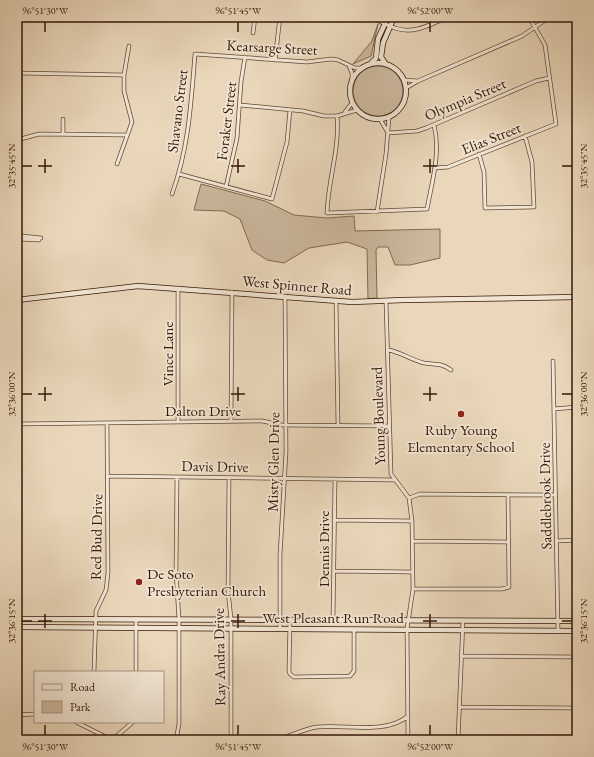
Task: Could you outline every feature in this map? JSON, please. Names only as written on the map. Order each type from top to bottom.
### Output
[{"type":"main road","points":[[386,64],[371,64],[362,68],[352,80],[350,95],[352,103],[357,110],[368,117],[380,119],[389,117],[400,108],[406,96],[404,80],[399,72],[382,60],[380,54],[388,25],[388,17]]},
{"type":"main road","points":[[371,64],[376,58],[378,39],[394,17]]},
{"type":"main road","name":"West Spinner Road","points":[[17,300],[138,286],[336,301],[577,297]]},
{"type":"main road","name":"West Pleasant Run Road","points":[[17,619],[577,621]]},
{"type":"main road","name":"West Pleasant Run Road","points":[[17,627],[577,631]]},
{"type":"street","points":[[253,33],[255,17]]},
{"type":"street","points":[[275,60],[280,17]]},
{"type":"street","points":[[369,17],[403,31],[415,30],[448,17]]},
{"type":"street","points":[[529,17],[545,45],[549,78]]},
{"type":"street","points":[[406,88],[418,81],[522,36],[536,28],[550,17]]},
{"type":"street","points":[[117,164],[132,122],[125,98],[124,75],[129,46]]},
{"type":"street","name":"Kearsarge Street","points":[[195,54],[307,62],[331,59],[355,68],[362,68]]},
{"type":"street","name":"Shavano Street","points":[[172,194],[179,174],[189,130],[195,54]]},
{"type":"street","name":"Foraker Street","points":[[226,187],[236,146],[245,57]]},
{"type":"street","points":[[348,65],[351,69],[352,80]]},
{"type":"street","points":[[17,73],[124,75]]},
{"type":"street","name":"Elias Street","points":[[435,168],[448,167],[556,124],[549,78]]},
{"type":"street","name":"Olympia Street","points":[[388,133],[417,131],[536,81],[549,78]]},
{"type":"street","points":[[404,80],[418,81]]},
{"type":"street","points":[[344,113],[352,103]]},
{"type":"street","points":[[240,105],[315,113],[324,116],[337,116],[357,110]]},
{"type":"street","points":[[179,174],[272,200],[287,142],[290,110]]},
{"type":"street","points":[[337,116],[338,132],[327,194],[327,213],[426,209],[435,168],[437,136],[434,125]]},
{"type":"street","points":[[377,212],[389,117]]},
{"type":"street","points":[[63,119],[63,135]]},
{"type":"street","points":[[380,119],[388,133]]},
{"type":"street","points":[[17,140],[39,134],[127,135]]},
{"type":"street","points":[[480,154],[484,172],[484,208],[534,207],[532,162],[525,136]]},
{"type":"street","points":[[17,238],[22,236],[41,239]]},
{"type":"street","name":"Vince Lane","points":[[178,288],[178,421]]},
{"type":"street","points":[[231,421],[232,292]]},
{"type":"street","name":"Misty Glen Drive","points":[[280,629],[280,555],[285,425],[285,296]]},
{"type":"street","points":[[336,301],[338,426]]},
{"type":"street","name":"Young Boulevard","points":[[386,301],[391,470],[394,480],[409,498]]},
{"type":"street","points":[[388,350],[397,351],[424,363],[443,364],[451,370]]},
{"type":"street","name":"Saddlebrook Drive","points":[[554,361],[558,630]]},
{"type":"street","points":[[554,409],[577,408]]},
{"type":"street","name":"Dalton Drive","points":[[17,424],[262,421],[285,425],[389,426]]},
{"type":"street","name":"Red Bud Drive","points":[[94,671],[94,627],[96,611],[106,590],[108,573],[107,424]]},
{"type":"street","name":"Davis Drive","points":[[108,476],[394,480]]},
{"type":"street","points":[[176,740],[179,717],[179,619],[176,584],[177,477]]},
{"type":"street","name":"Ray Andra Drive","points":[[229,478],[228,591],[230,619],[230,740]]},
{"type":"street","name":"Dennis Drive","points":[[333,620],[335,479]]},
{"type":"street","points":[[408,740],[407,629],[413,589],[412,521],[409,498],[420,494],[556,495]]},
{"type":"street","points":[[413,589],[505,589],[509,585],[508,494]]},
{"type":"street","points":[[334,520],[412,521]]},
{"type":"street","points":[[556,541],[577,540]]},
{"type":"street","points":[[412,541],[508,542]]},
{"type":"street","points":[[334,571],[412,572]]},
{"type":"street","points":[[136,619],[136,671]]},
{"type":"street","points":[[290,620],[290,674],[294,677],[350,676],[354,671],[354,629]]},
{"type":"street","points":[[458,740],[462,620]]},
{"type":"street","points":[[461,656],[577,657]]},
{"type":"street","points":[[459,707],[577,708]]},
{"type":"street","points":[[17,715],[34,714]]},
{"type":"street","points":[[275,740],[318,727],[384,727],[401,722],[408,716]]},
{"type":"street","points":[[78,723],[112,740],[132,723]]},
{"type":"green space","points":[[378,24],[371,56],[353,64],[372,41]]},
{"type":"green space","points":[[373,66],[383,66],[396,73],[403,86],[403,96],[396,109],[383,116],[373,116],[364,112],[357,105],[353,96],[353,86],[357,77],[364,70]]},
{"type":"green space","points":[[201,184],[265,201],[294,215],[327,218],[354,216],[355,231],[440,229],[440,258],[410,265],[395,265],[388,247],[378,247],[376,250],[377,298],[368,299],[367,249],[347,242],[309,248],[284,263],[267,260],[252,250],[240,219],[224,211],[194,210]]},
{"type":"waterway","points":[[30,740],[39,738],[44,740]]},
{"type":"place","name":"Ruby Young Elementary School","points":[[461,414]]},
{"type":"place","name":"De Soto Presbyterian Church","points":[[139,582]]}]
